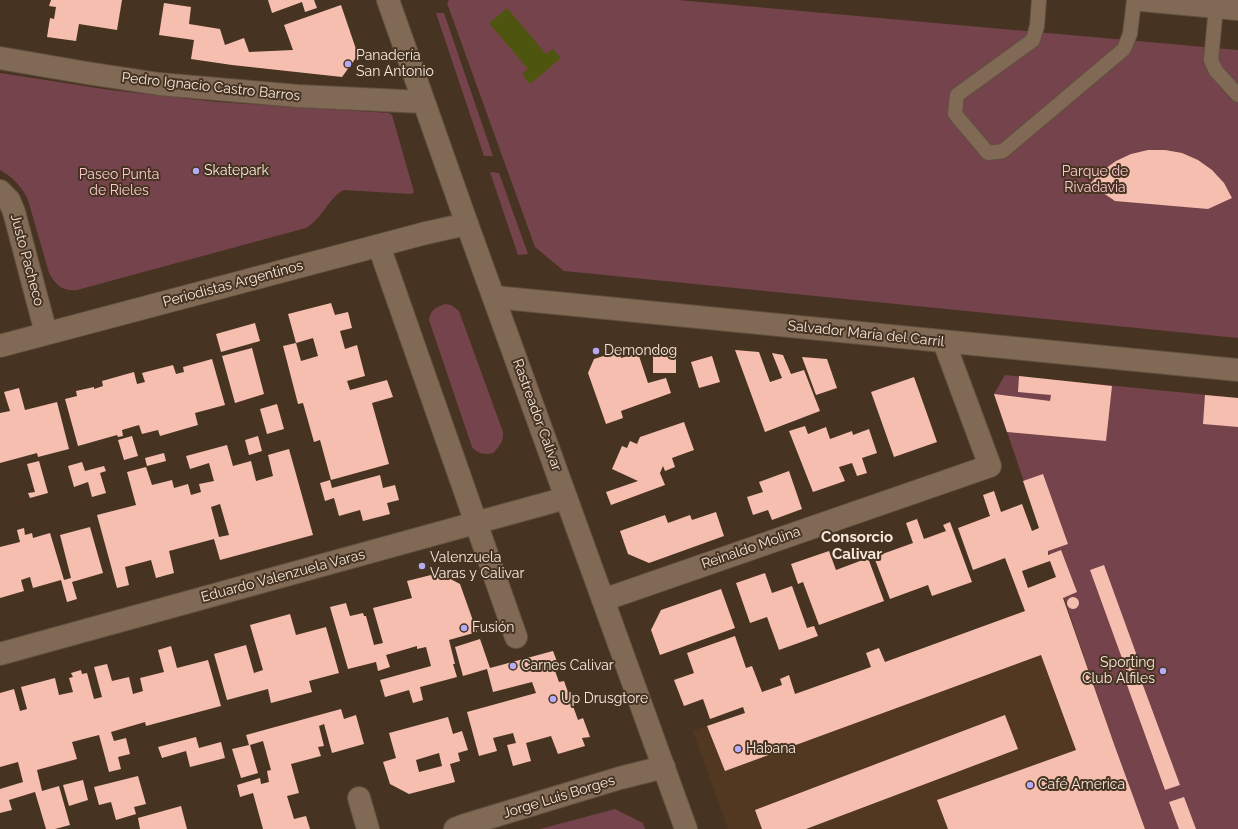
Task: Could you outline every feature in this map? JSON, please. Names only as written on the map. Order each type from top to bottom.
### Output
[{"type":"street","name":"Rastreador Calivar","points":[[388,0],[467,224],[686,829]]},
{"type":"street","points":[[1142,0],[1238,9]]},
{"type":"street","name":"Pedro Ignacio Castro Barros","points":[[0,58],[87,74],[159,84],[298,96],[424,102]]},
{"type":"street","name":"Justo Pacheco","points":[[0,191],[8,200],[14,212],[46,333]]},
{"type":"street","name":"Periodistas Argentinos","points":[[0,346],[426,233],[467,224]]},
{"type":"street","points":[[379,246],[516,638]]},
{"type":"street","name":"Salvador María del Carril","points":[[494,297],[1238,370]]},
{"type":"street","name":"Reinaldo Molina","points":[[603,600],[990,466],[944,342]]},
{"type":"street","name":"Eduardo Valenzuela Varas","points":[[0,654],[566,498]]},
{"type":"street","name":"Jorge Luis Borges","points":[[455,829],[620,778],[664,767]]},
{"type":"street","points":[[359,798],[368,829]]},
{"type":"lane","points":[[1040,0],[1037,26],[1033,40],[956,96],[955,114],[988,153],[1003,151],[1124,49],[1130,34],[1134,0]]},
{"type":"lane","points":[[1216,7],[1211,60],[1216,71],[1238,95]]},
{"type":"shaded area","points":[[507,8],[546,54],[553,49],[561,58],[530,84],[522,74],[528,69],[489,23]]},
{"type":"shaded area","points":[[1063,598],[1145,829],[728,829],[693,731]]},
{"type":"green space","name":"Parque de Rivadavia","points":[[449,0],[678,0],[1238,50],[1238,338],[564,271],[535,247],[447,3]]},
{"type":"green space","points":[[436,13],[444,13],[493,156],[484,156]]},
{"type":"green space","name":"Paseo Punta de Rieles","points":[[0,73],[110,90],[217,102],[389,113],[392,115],[414,192],[411,194],[344,190],[334,197],[317,219],[306,228],[77,290],[64,289],[54,281],[49,273],[26,195],[13,179],[0,170]]},
{"type":"green space","points":[[490,172],[499,173],[528,254],[518,255]]},
{"type":"green space","points":[[445,304],[451,305],[459,311],[503,432],[501,444],[493,453],[481,453],[472,447],[429,320],[434,309]]},
{"type":"green space","name":"Sporting Club Alfiles","points":[[1005,375],[1238,398],[1238,829],[1145,829],[1114,744],[994,394]]},
{"type":"green space","points":[[615,809],[643,823],[645,829],[540,829]]},
{"type":"building","points":[[51,0],[122,0],[117,30],[79,24],[76,41],[47,37],[50,18],[54,19],[56,7],[49,6]]},
{"type":"building","points":[[268,0],[314,0],[317,8],[305,12],[302,2],[272,13]]},
{"type":"building","points":[[164,3],[191,7],[189,24],[220,29],[225,45],[244,38],[249,52],[293,50],[284,25],[341,5],[358,55],[342,77],[191,59],[194,40],[159,35]]},
{"type":"building","points":[[1148,150],[1165,150],[1182,153],[1198,160],[1212,170],[1224,183],[1232,198],[1208,209],[1115,201],[1090,184],[1102,171],[1116,161],[1131,154]]},
{"type":"building","points":[[331,303],[335,315],[348,312],[352,328],[340,331],[345,349],[357,345],[365,376],[347,381],[350,390],[387,380],[393,397],[372,403],[389,464],[331,480],[320,440],[314,442],[303,403],[298,404],[283,346],[296,343],[288,314]],"holes":[[[313,338],[318,356],[301,361],[296,343]]]},
{"type":"building","points":[[255,323],[260,341],[221,352],[216,334]]},
{"type":"building","points":[[653,347],[676,347],[676,373],[653,373]]},
{"type":"building","points":[[252,348],[264,394],[235,403],[222,356]]},
{"type":"building","points":[[735,350],[759,352],[770,382],[782,378],[772,353],[783,355],[791,374],[804,370],[820,411],[765,432]]},
{"type":"building","points":[[619,351],[621,358],[638,353],[648,383],[666,378],[671,393],[621,411],[623,418],[606,424],[588,373],[594,359]]},
{"type":"building","points":[[712,356],[720,382],[699,388],[691,362]]},
{"type":"building","points":[[802,357],[827,359],[837,388],[816,395]]},
{"type":"building","points":[[212,359],[225,405],[195,413],[198,425],[160,436],[158,430],[142,434],[139,425],[122,430],[123,436],[118,437],[117,435],[78,446],[65,399],[77,396],[76,391],[94,387],[94,389],[103,386],[102,381],[134,372],[137,384],[145,382],[142,373],[173,365],[176,374],[184,372],[183,367]]},
{"type":"building","points":[[1019,376],[1112,386],[1106,441],[1007,432],[994,394],[1050,401],[1051,395],[1018,392]]},
{"type":"building","points":[[914,377],[937,442],[894,457],[871,392]]},
{"type":"building","points":[[19,388],[25,410],[57,402],[69,449],[38,457],[37,453],[0,463],[0,413],[10,411],[4,392]]},
{"type":"building","points":[[1205,395],[1238,398],[1238,427],[1203,424]]},
{"type":"building","points":[[277,404],[284,429],[267,434],[260,409]]},
{"type":"building","points":[[684,422],[694,450],[672,458],[675,467],[665,471],[663,466],[660,473],[665,485],[611,505],[606,492],[638,481],[612,469],[622,446],[627,448],[630,441],[637,444],[640,437]]},
{"type":"building","points":[[805,426],[808,434],[826,427],[830,439],[852,431],[853,435],[869,429],[877,453],[862,458],[867,473],[857,476],[852,463],[839,467],[845,481],[813,492],[789,431]]},
{"type":"building","points":[[132,436],[138,456],[124,460],[118,440]]},
{"type":"building","points":[[258,436],[262,451],[249,455],[245,440]]},
{"type":"building","points":[[227,445],[233,466],[251,461],[256,481],[273,476],[268,455],[289,449],[313,535],[220,560],[214,539],[169,551],[174,573],[156,578],[151,560],[125,567],[129,585],[117,588],[97,515],[136,505],[127,472],[146,467],[152,485],[172,480],[174,488],[188,484],[191,495],[201,492],[199,484],[214,481],[209,463],[190,469],[186,456]],"holes":[[[220,504],[229,535],[219,537],[211,507]]]},
{"type":"building","points":[[164,453],[166,461],[147,466],[145,458]]},
{"type":"building","points":[[39,461],[48,493],[30,498],[28,493],[35,492],[27,464]]},
{"type":"building","points":[[82,462],[85,471],[104,466],[106,471],[100,473],[106,493],[92,497],[88,482],[74,487],[68,466]]},
{"type":"building","points":[[789,471],[802,509],[772,520],[768,510],[753,515],[747,497],[763,492],[759,482]]},
{"type":"building","points":[[1043,474],[1068,544],[1048,551],[1048,555],[1061,550],[1077,592],[1063,598],[1145,829],[948,829],[937,800],[1076,750],[1041,655],[725,771],[707,726],[745,713],[743,707],[710,719],[703,699],[684,706],[674,680],[694,673],[687,653],[735,636],[746,668],[752,666],[762,692],[782,685],[780,679],[789,675],[795,694],[871,667],[866,653],[879,648],[885,662],[1025,611],[1005,558],[973,570],[958,528],[990,516],[983,495],[994,491],[1001,512],[1022,504],[1032,531],[1039,528],[1023,481]],"holes":[[[1050,561],[1056,577],[1028,588],[1022,571]]]},
{"type":"building","points":[[380,475],[383,488],[395,485],[399,500],[387,503],[390,514],[363,521],[360,510],[339,516],[334,498],[325,501],[320,483],[330,480],[332,488]]},
{"type":"building","points":[[716,512],[724,536],[649,563],[628,554],[620,531],[665,515],[668,523],[690,515],[692,520]]},
{"type":"building","points":[[917,519],[924,539],[946,531],[943,525],[950,522],[972,582],[932,596],[928,585],[890,599],[874,557],[913,543],[906,523]]},
{"type":"building","points":[[90,527],[103,573],[72,582],[77,599],[67,602],[61,580],[33,588],[30,577],[21,580],[24,591],[0,598],[0,547],[20,542],[17,530],[24,528],[25,535],[32,533],[33,538],[50,533],[64,580],[71,578],[60,535]]},
{"type":"building","points":[[829,551],[836,570],[868,558],[884,601],[819,625],[803,582],[798,584],[791,564]]},
{"type":"building","points":[[1104,565],[1141,667],[1127,672],[1090,570]]},
{"type":"building","points":[[439,573],[460,584],[477,632],[449,640],[457,677],[420,687],[423,700],[413,703],[409,690],[385,697],[380,680],[431,666],[426,647],[417,649],[417,646],[386,655],[390,667],[378,671],[376,662],[348,669],[330,607],[346,603],[350,616],[363,613],[364,616],[366,616],[374,645],[383,643],[373,608],[412,598],[407,581]]},
{"type":"building","points":[[765,573],[772,593],[792,586],[807,628],[814,626],[818,636],[779,650],[767,617],[750,623],[736,583]]},
{"type":"building","points":[[721,589],[735,628],[660,655],[651,630],[661,610]]},
{"type":"building","points":[[1071,597],[1075,597],[1079,603],[1075,609],[1071,609],[1067,605],[1067,601]]},
{"type":"building","points":[[290,614],[296,635],[326,627],[339,673],[309,681],[312,692],[271,703],[268,689],[227,700],[214,654],[246,645],[254,673],[263,670],[250,625]]},
{"type":"building","points":[[480,639],[490,668],[553,651],[559,667],[554,668],[559,682],[564,681],[578,720],[583,718],[590,737],[582,738],[585,746],[558,754],[551,736],[526,743],[531,761],[513,766],[507,745],[516,743],[513,733],[493,738],[497,751],[479,756],[467,712],[536,693],[532,682],[493,692],[487,669],[463,676],[455,647]]},
{"type":"building","points":[[171,646],[177,668],[208,660],[221,706],[146,726],[145,722],[111,732],[114,741],[126,738],[130,754],[118,757],[121,769],[109,772],[99,735],[72,742],[77,759],[37,770],[42,791],[59,786],[70,825],[55,829],[46,829],[35,792],[9,800],[12,810],[0,813],[0,789],[23,782],[18,762],[0,767],[0,693],[14,689],[20,711],[27,709],[21,687],[55,678],[59,695],[73,692],[69,678],[73,677],[71,673],[81,670],[82,674],[87,673],[94,699],[102,697],[94,667],[107,664],[112,681],[129,677],[133,694],[143,691],[140,678],[164,672],[158,650]]},
{"type":"building","points":[[1141,680],[1180,785],[1165,790],[1127,685]]},
{"type":"building","points":[[341,709],[344,719],[356,715],[364,744],[332,753],[324,724],[319,726],[324,746],[318,747],[321,756],[291,764],[299,793],[287,796],[294,819],[306,816],[310,829],[263,829],[253,793],[240,797],[237,785],[260,778],[261,784],[269,782],[267,771],[271,770],[263,741],[250,745],[258,773],[241,778],[232,749],[249,745],[246,735]]},
{"type":"building","points":[[1005,715],[1018,749],[806,829],[762,829],[755,810]]},
{"type":"building","points":[[448,717],[453,734],[462,731],[468,750],[458,753],[460,761],[450,764],[455,782],[409,794],[390,784],[383,762],[396,758],[389,733]],"holes":[[[439,753],[442,766],[419,772],[416,760]]]},
{"type":"building","points":[[196,737],[199,748],[221,742],[225,758],[190,767],[186,751],[162,758],[158,747]]},
{"type":"building","points":[[138,776],[146,804],[134,807],[136,814],[116,820],[111,802],[99,805],[94,787]]},
{"type":"building","points":[[83,780],[88,800],[69,806],[63,785]]},
{"type":"building","points":[[1184,797],[1196,829],[1179,829],[1169,802]]},
{"type":"building","points":[[181,806],[187,829],[140,829],[138,818]]},
{"type":"place","name":"Panadería San Antonio","points":[[348,64]]},
{"type":"place","name":"Skatepark","points":[[196,171]]},
{"type":"place","name":"Demondog","points":[[596,351]]},
{"type":"place","name":"Valenzuela Varas y Calivar","points":[[422,566]]},
{"type":"place","name":"Fusión","points":[[464,628]]},
{"type":"place","name":"Carnes Calivar","points":[[513,666]]},
{"type":"place","name":"Sporting Club Alfiles","points":[[1163,671]]},
{"type":"place","name":"Up Drusgtore","points":[[553,699]]},
{"type":"place","name":"Habana","points":[[738,749]]},
{"type":"place","name":"Café America","points":[[1030,785]]},
{"type":"district","name":"Consorcio Calivar","points":[[857,546]]}]
